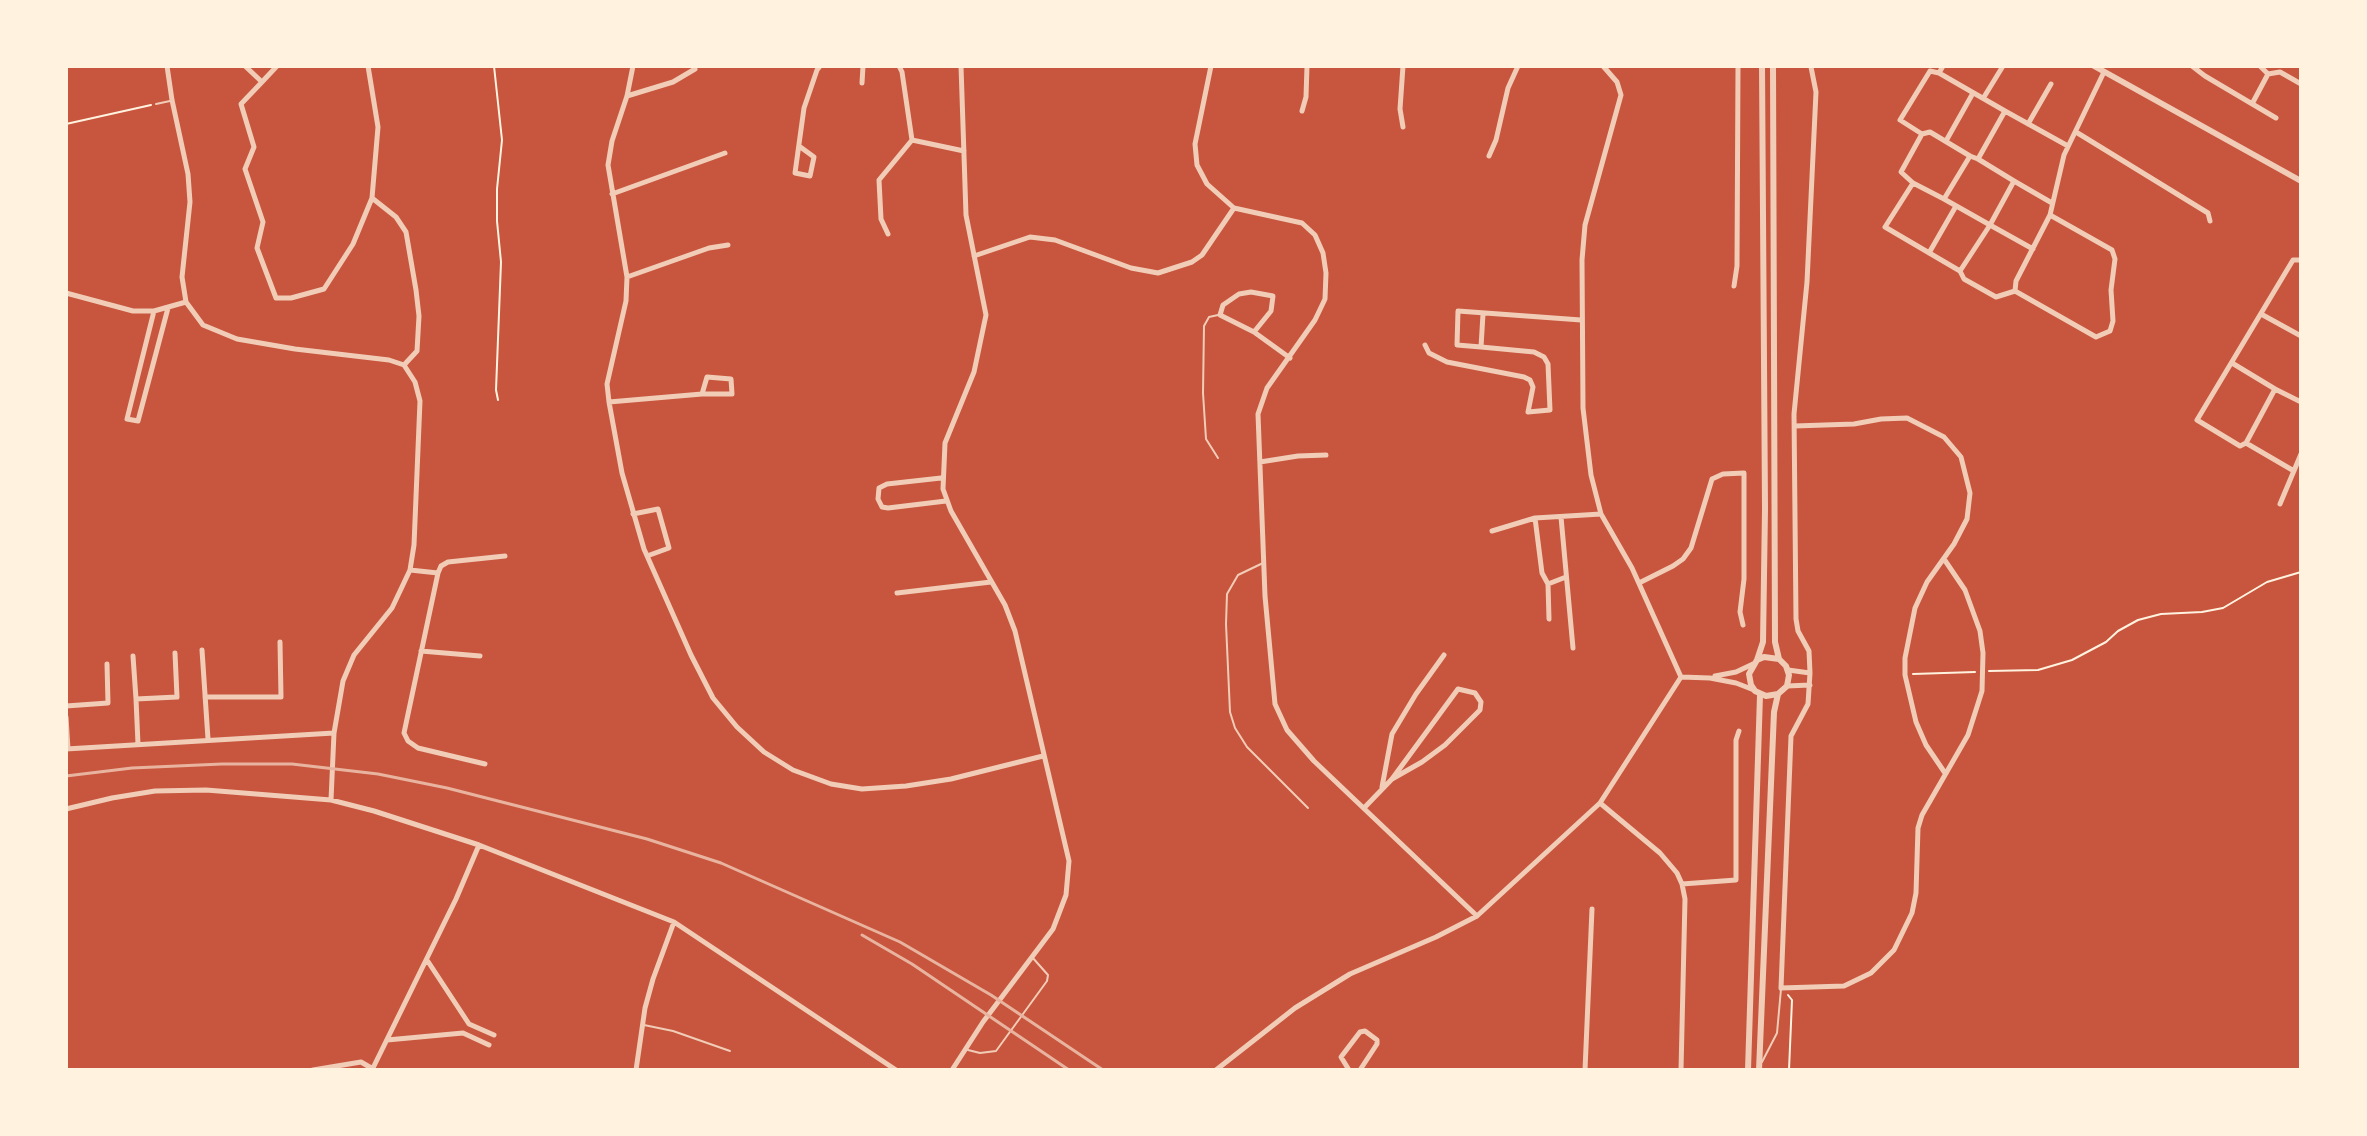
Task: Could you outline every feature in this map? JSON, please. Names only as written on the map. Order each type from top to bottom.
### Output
[{"type":"street","points":[[167,66],[189,190],[182,277],[186,302],[203,325],[237,339],[389,360],[404,365],[415,382],[420,401],[414,545],[410,570],[392,608],[354,655],[343,681],[334,733],[331,800]]},
{"type":"street","points":[[245,66],[262,82]]},
{"type":"street","points":[[277,66],[241,104],[254,147],[245,169],[263,222],[257,248],[276,298],[291,298],[324,289],[353,244],[372,198],[378,127],[368,66]]},
{"type":"street","points":[[633,66],[608,165],[627,277],[626,301],[607,384],[609,402],[633,514],[647,556],[713,698],[737,727],[764,752],[793,770],[831,784],[862,789],[951,779],[1043,756]]},
{"type":"street","points":[[799,146],[814,157],[810,176],[795,173],[804,108],[820,66]]},
{"type":"street","points":[[862,83],[863,66]]},
{"type":"street","points":[[888,234],[881,219],[879,180],[912,140],[899,66]]},
{"type":"street","points":[[952,1070],[983,1022],[1053,929],[1066,895],[1069,874],[1069,861],[1015,631],[1005,605],[946,501],[941,478],[945,443],[974,372],[986,315],[966,215],[961,66]]},
{"type":"street","points":[[1211,66],[1195,144],[1197,165],[1207,184],[1234,208],[1302,223],[1315,235],[1323,253],[1326,273],[1325,299],[1315,320],[1267,388],[1258,414],[1270,675],[1275,704],[1287,730],[1314,761],[1477,916]]},
{"type":"street","points":[[1302,111],[1306,97],[1307,66]]},
{"type":"street","points":[[1403,66],[1400,109],[1403,127]]},
{"type":"street","points":[[1489,156],[1496,140],[1508,88],[1518,66]]},
{"type":"street","points":[[1603,66],[1617,82],[1621,95],[1585,225],[1581,320],[1585,423],[1591,475],[1601,514],[1639,583],[1681,677]]},
{"type":"street","points":[[1734,286],[1737,266],[1738,66]]},
{"type":"street","points":[[1748,1070],[1758,693],[1749,679],[1763,642],[1765,509],[1762,66]]},
{"type":"street","points":[[1773,66],[1775,642],[1779,659],[1788,670],[1787,686]]},
{"type":"street","points":[[1939,73],[1943,66]]},
{"type":"street","points":[[1984,97],[2003,66]]},
{"type":"street","points":[[2094,66],[2301,181]]},
{"type":"street","points":[[2192,66],[2276,118]]},
{"type":"street","points":[[2260,66],[2268,74]]},
{"type":"street","points":[[1811,67],[1816,92],[1807,282],[1794,398],[1796,619],[1798,631],[1809,651],[1810,685],[1808,704],[1791,736],[1781,988],[1854,983],[1882,964],[1894,950],[1912,913],[1916,893],[1918,828],[1922,815],[1977,714],[1984,672],[1980,631],[1973,610],[1957,575],[1944,559]]},
{"type":"street","points":[[627,96],[673,82],[695,69]]},
{"type":"street","points":[[2052,203],[1930,132],[1922,134],[1900,120],[1930,71],[1984,97],[2068,146]]},
{"type":"street","points":[[2015,291],[2016,281],[2050,215],[2056,182],[2068,146],[2104,72]]},
{"type":"street","points":[[2268,74],[2280,72],[2301,84]]},
{"type":"street","points":[[2252,104],[2268,74]]},
{"type":"street","points":[[2028,124],[2051,84]]},
{"type":"street","points":[[1946,141],[1973,93]]},
{"type":"street","points":[[1978,159],[2005,111]]},
{"type":"street","points":[[2076,132],[2208,213],[2210,221]]},
{"type":"street","points":[[1922,134],[1901,172],[1913,183],[2033,249]]},
{"type":"street","points":[[912,140],[964,151]]},
{"type":"street","points":[[612,194],[725,153]]},
{"type":"street","points":[[1944,199],[1970,156]]},
{"type":"street","points":[[1960,271],[2014,181]]},
{"type":"street","points":[[1913,183],[1885,227],[1960,271],[1964,279],[1996,297],[2015,291],[2096,337],[2110,331],[2115,259],[2112,250],[2050,215]]},
{"type":"street","points":[[372,198],[396,217],[406,232],[412,262],[419,316],[417,351],[404,365]]},
{"type":"street","points":[[1929,253],[1956,206]]},
{"type":"street","points":[[974,256],[1030,237],[1055,240],[1131,268],[1158,273],[1192,262],[1202,255],[1234,208]]},
{"type":"street","points":[[627,277],[709,248],[728,245]]},
{"type":"street","points":[[2275,389],[2246,443],[2240,446],[2197,420],[2293,260],[2301,260]]},
{"type":"street","points":[[1254,332],[1271,311],[1273,296],[1251,292],[1239,294],[1223,305],[1220,315],[1254,332],[1290,358]]},
{"type":"street","points":[[66,293],[133,311],[154,311],[186,302]]},
{"type":"street","points":[[154,311],[127,419],[138,421],[168,308]]},
{"type":"street","points":[[1425,345],[1429,353],[1447,362],[1530,380],[1533,387],[1528,412],[1550,410],[1548,364],[1544,357],[1534,352],[1457,345],[1458,311],[1581,320]]},
{"type":"street","points":[[1481,347],[1483,314]]},
{"type":"street","points":[[2261,314],[2301,336]]},
{"type":"street","points":[[2232,363],[2301,402]]},
{"type":"street","points":[[609,402],[732,394],[731,379],[707,377],[702,394]]},
{"type":"street","points":[[1795,426],[1907,418],[1944,437],[1961,457],[1970,506],[1963,530],[1927,582],[1915,608],[1905,658],[1905,675],[1916,722],[1933,758],[1945,773]]},
{"type":"street","points":[[2246,443],[2294,471]]},
{"type":"street","points":[[2280,504],[2301,454]]},
{"type":"street","points":[[1260,462],[1326,455]]},
{"type":"street","points":[[1639,583],[1673,566],[1691,548],[1712,479],[1723,474],[1744,473],[1744,579],[1740,612],[1743,625]]},
{"type":"street","points":[[941,478],[887,484],[879,488],[878,499],[882,507],[888,508],[946,501]]},
{"type":"street","points":[[633,514],[658,509],[669,548],[647,556]]},
{"type":"street","points":[[1492,531],[1535,518],[1601,514]]},
{"type":"street","points":[[1561,517],[1573,648]]},
{"type":"street","points":[[1535,518],[1542,573],[1548,584],[1549,619]]},
{"type":"street","points":[[485,764],[418,748],[408,741],[404,733],[441,566],[448,562],[505,556]]},
{"type":"street","points":[[410,570],[438,573]]},
{"type":"street","points":[[1548,584],[1566,577]]},
{"type":"street","points":[[897,593],[991,582]]},
{"type":"street","points":[[205,697],[281,697],[280,642]]},
{"type":"street","points":[[202,650],[208,739]]},
{"type":"street","points":[[421,651],[480,656]]},
{"type":"street","points":[[136,699],[177,697],[175,653]]},
{"type":"street","points":[[1382,788],[1392,734],[1444,655]]},
{"type":"street","points":[[133,656],[138,744]]},
{"type":"street","points":[[1710,678],[1736,672],[1764,657],[1779,659]]},
{"type":"street","points":[[66,706],[108,703],[107,664]]},
{"type":"street","points":[[1788,670],[1810,673]]},
{"type":"street","points":[[1681,677],[1710,678],[1736,683],[1758,693],[1778,694]]},
{"type":"street","points":[[1216,1070],[1295,1008],[1350,974],[1477,916],[1600,803],[1681,677]]},
{"type":"street","points":[[1759,1068],[1774,712],[1778,694],[1787,686],[1810,685]]},
{"type":"street","points":[[1364,808],[1392,779],[1458,689],[1475,693],[1481,702],[1480,710],[1445,745],[1392,779]]},
{"type":"street","points":[[66,717],[67,749],[334,733]]},
{"type":"street","points":[[1682,884],[1736,880],[1736,740],[1739,731]]},
{"type":"street","points":[[66,809],[155,791],[206,790],[331,800],[479,845],[674,922],[896,1070]]},
{"type":"street","points":[[1600,803],[1660,853],[1682,884],[1685,912],[1681,1070]]},
{"type":"street","points":[[313,1070],[361,1062],[373,1069],[479,845]]},
{"type":"street","points":[[1585,1070],[1592,909]]},
{"type":"street","points":[[636,1070],[653,979],[674,922]]},
{"type":"street","points":[[427,960],[469,1024],[494,1035]]},
{"type":"street","points":[[1349,1070],[1341,1057],[1360,1032],[1365,1031],[1377,1040],[1377,1044],[1360,1070]]},
{"type":"street","points":[[387,1040],[463,1033],[489,1045]]},
{"type":"lane","points":[[156,104],[172,100]]},
{"type":"lane","points":[[1218,458],[1206,439],[1203,393],[1204,326],[1209,317],[1220,315]]},
{"type":"lane","points":[[1264,562],[1238,575],[1227,594],[1230,712],[1235,728],[1247,747],[1308,808]]},
{"type":"lane","points":[[967,1049],[980,1053],[996,1051],[1047,981],[1048,975],[1032,957]]},
{"type":"lane","points":[[1759,1068],[1777,1033],[1781,988]]},
{"type":"lane","points":[[642,1025],[681,1034],[730,1051]]},
{"type":"path","points":[[494,66],[502,140],[497,205],[501,262],[498,400]]},
{"type":"path","points":[[66,124],[156,104]]},
{"type":"path","points":[[1905,675],[2038,670],[2106,642],[2138,620],[2161,614],[2223,608],[2267,582],[2301,572]]},
{"type":"path","points":[[1781,988],[1792,1000],[1789,1070]]},
{"type":"railway","points":[[66,776],[132,768],[292,764],[378,774],[447,788],[647,839],[721,863],[900,942],[991,995],[1103,1070]]},
{"type":"railway","points":[[862,935],[912,964],[1069,1070]]}]
